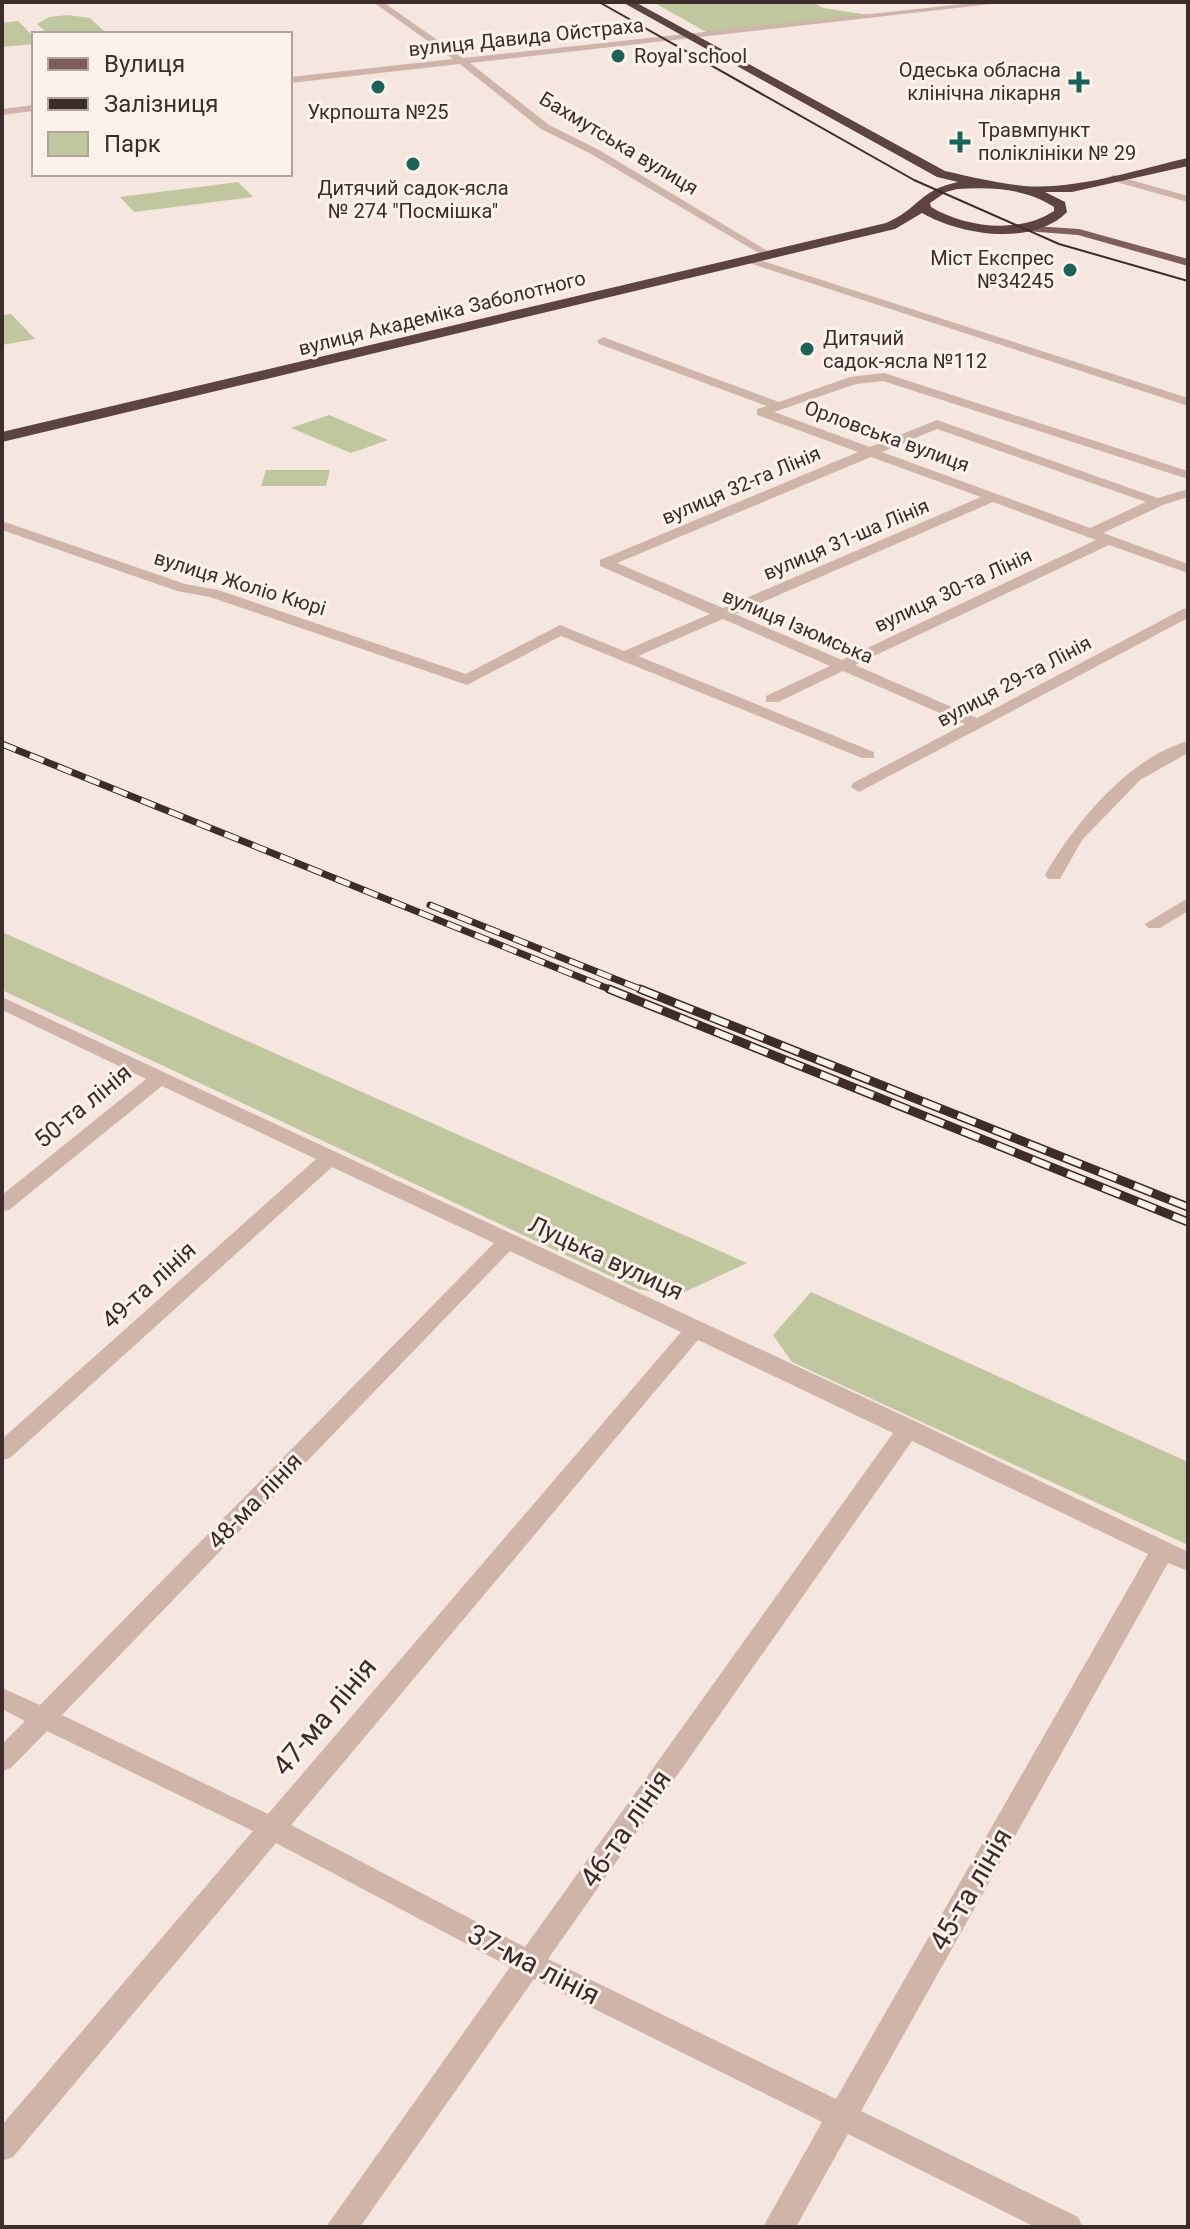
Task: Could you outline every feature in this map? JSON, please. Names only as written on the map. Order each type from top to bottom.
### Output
[{"type":"highway","points":[[627,2],[941,174],[1019,188],[1072,188],[1188,162]]},
{"type":"highway","points":[[941,174],[938,187],[926,199],[925,209],[934,216],[970,227]]},
{"type":"highway","points":[[926,199],[960,187],[998,185]]},
{"type":"highway","points":[[1019,188],[1052,198],[1060,209],[1072,188]]},
{"type":"highway","name":"вулиця Академіка Заболотного","points":[[2,437],[890,226],[907,218],[926,199]]},
{"type":"highway","name":"вулиця Академіка Заболотного","points":[[890,226],[1018,228],[1044,223],[1060,209]]},
{"type":"main road","points":[[1060,209],[1079,232]]},
{"type":"main road","points":[[1018,228],[1079,232],[1188,263]]},
{"type":"street","name":"Бахмутська вулиця","points":[[377,2],[545,127],[595,152],[767,255]]},
{"type":"street","name":"вулиця Давида Ойстраха","points":[[292,80],[1005,2]]},
{"type":"street","points":[[2,112],[32,108]]},
{"type":"street","points":[[1113,178],[1188,199]]},
{"type":"street","points":[[749,260],[1188,402]]},
{"type":"street","name":"Орловська вулиця","points":[[603,341],[778,406]]},
{"type":"street","points":[[778,406],[854,380],[884,377],[1188,475]]},
{"type":"street","name":"Орловська вулиця","points":[[778,406],[762,412],[1188,569]]},
{"type":"street","name":"вулиця 32-га Лінія","points":[[605,563],[937,424],[1158,502]]},
{"type":"street","points":[[1091,533],[1158,502],[1188,493]]},
{"type":"street","name":"вулиця 31-ша Лінія","points":[[625,656],[995,496]]},
{"type":"street","name":"вулиця Жоліо Кюрі","points":[[2,525],[182,588],[213,593],[467,680],[560,630],[625,656]]},
{"type":"street","name":"вулиця 30-та Лінія","points":[[772,699],[1108,540]]},
{"type":"street","name":"вулиця Ізюмська","points":[[605,563],[976,723]]},
{"type":"street","name":"вулиця 29-та Лінія","points":[[859,787],[1188,612]]},
{"type":"street","points":[[625,656],[868,755]]},
{"type":"street","points":[[1054,875],[1075,838],[1134,776],[1188,746]]},
{"type":"street","points":[[1154,924],[1188,903]]},
{"type":"street","name":"Луцька вулиця","points":[[6,1010],[331,1157],[1188,1562]]},
{"type":"street","name":"50-та лінія","points":[[2,1205],[159,1078]]},
{"type":"street","name":"49-та лінія","points":[[2,1452],[331,1157]]},
{"type":"street","name":"48-ма лінія","points":[[2,1761],[508,1241]]},
{"type":"street","name":"47-ма лінія","points":[[2,2147],[696,1328]]},
{"type":"street","name":"46-та лінія","points":[[342,2227],[909,1428]]},
{"type":"street","name":"45-та лінія","points":[[779,2227],[1162,1551]]},
{"type":"street","name":"37-ма лінія","points":[[2,1698],[272,1828],[529,1963],[1067,2227]]},
{"type":"green space","points":[[653,2],[812,2],[823,8],[869,15],[708,33]]},
{"type":"green space","points":[[68,15],[90,18],[105,32],[46,32],[37,24],[49,17]]},
{"type":"green space","points":[[18,21],[32,35],[32,44],[2,47],[2,23]]},
{"type":"green space","points":[[238,182],[253,197],[134,212],[120,197]]},
{"type":"green space","points":[[11,314],[35,339],[2,345],[2,315]]},
{"type":"green space","points":[[329,415],[388,440],[351,453],[291,428]]},
{"type":"green space","points":[[266,470],[330,470],[326,486],[261,486]]},
{"type":"green space","points":[[2,932],[747,1263],[676,1296],[638,1289],[2,990]]},
{"type":"green space","points":[[811,1292],[1188,1462],[1188,1545],[792,1362],[773,1335]]},
{"type":"tram line","points":[[599,2],[914,180],[1059,244],[1188,281]]},
{"type":"railway","points":[[2,744],[614,991]]},
{"type":"railway","points":[[430,905],[640,989]]},
{"type":"railway","points":[[609,989],[1188,1222]]},
{"type":"railway","points":[[640,989],[1188,1207]]},
{"type":"railway","points":[[640,989],[645,991]]},
{"type":"place","name":"Royal school","points":[[618,56]]},
{"type":"place","name":"Одеська обласна клінічна лікарня","points":[[1079,82]]},
{"type":"place","name":"Укрпошта №25","points":[[378,87]]},
{"type":"place","name":"Травмпункт поліклініки № 29","points":[[960,142]]},
{"type":"place","name":"Дитячий садок-ясла № 274 \"Посмішка\"","points":[[413,164]]},
{"type":"place","name":"Міст Експрес №34245","points":[[1070,270]]},
{"type":"place","name":"Дитячий садок-ясла №112","points":[[807,349]]}]
